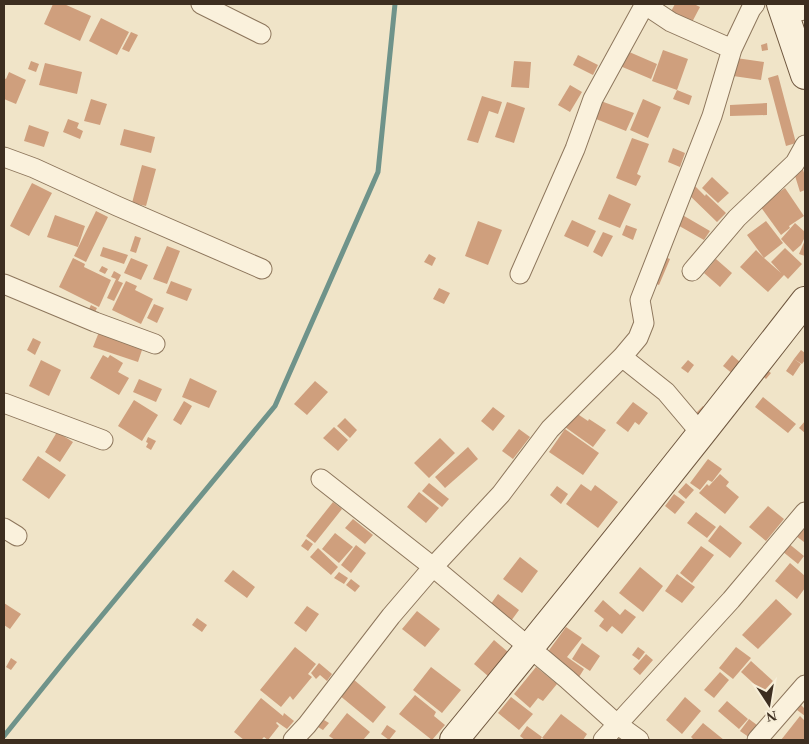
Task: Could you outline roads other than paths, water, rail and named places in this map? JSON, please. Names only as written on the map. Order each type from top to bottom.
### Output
[{"type":"street","points":[[200,4],[261,34]]},
{"type":"street","points":[[520,274],[575,149],[593,98],[644,4],[671,22],[732,49]]},
{"type":"street","points":[[294,740],[391,616],[433,567],[501,494],[550,429],[622,357],[638,338],[644,323],[640,300],[712,116],[732,49],[755,4]]},
{"type":"street","points":[[790,9],[805,75]]},
{"type":"street","points":[[692,271],[737,218],[795,163],[805,145]]},
{"type":"street","points":[[4,157],[34,168],[262,269]]},
{"type":"street","points":[[4,284],[95,322],[155,344]]},
{"type":"street","points":[[454,740],[530,648],[805,301]]},
{"type":"street","points":[[622,357],[666,392],[693,424],[703,431]]},
{"type":"street","points":[[4,403],[103,440]]},
{"type":"street","points":[[321,479],[433,567],[638,740]]},
{"type":"street","points":[[603,740],[731,600],[805,512]]},
{"type":"street","points":[[757,740],[805,685]]},
{"type":"waterway","points":[[4,736],[275,406],[378,172],[395,4]]}]
